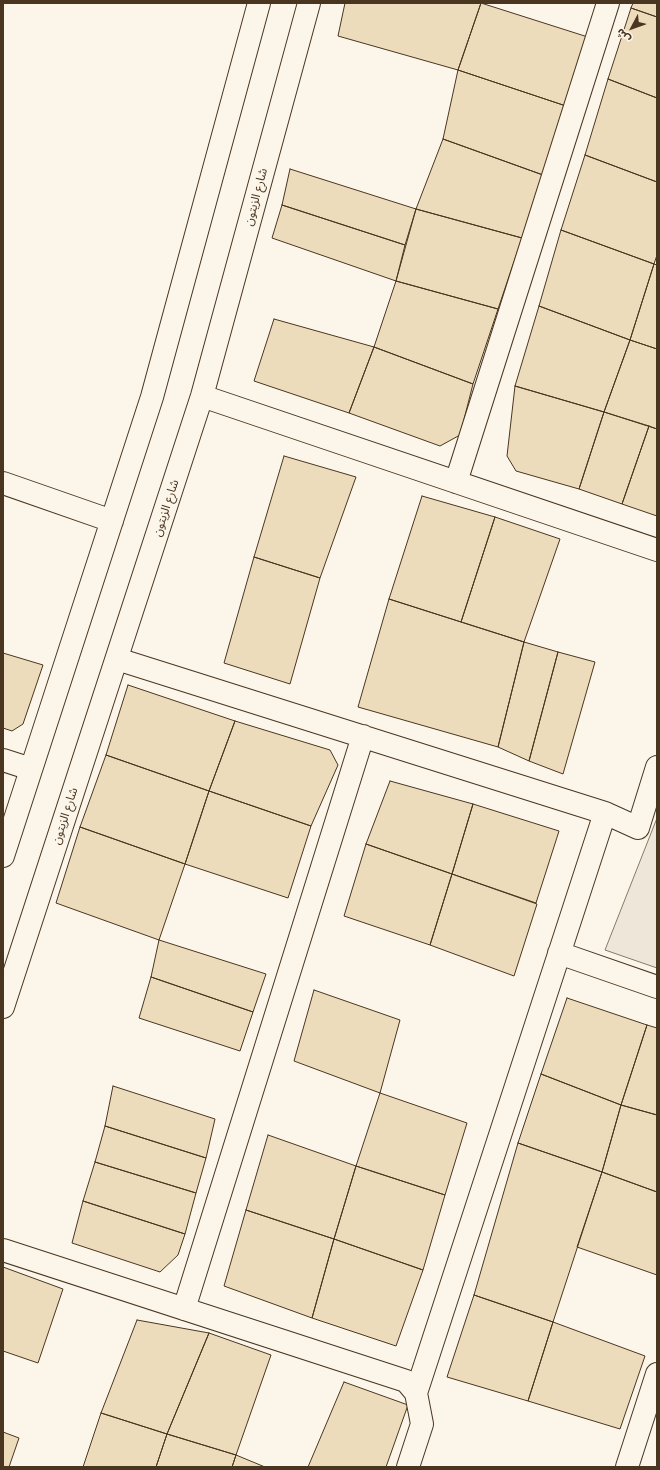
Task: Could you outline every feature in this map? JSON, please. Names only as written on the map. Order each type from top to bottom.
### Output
[{"type":"street","points":[[3,856],[152,397],[258,3]]},
{"type":"street","name":"شارع الزيتون","points":[[3,1007],[202,396],[309,3]]},
{"type":"street","points":[[456,482],[608,3]]},
{"type":"street","points":[[202,396],[657,550]]},
{"type":"street","points":[[3,483],[112,521]]},
{"type":"street","points":[[117,659],[605,813],[638,828],[657,767]]},
{"type":"street","points":[[184,1309],[363,736]]},
{"type":"street","points":[[3,760],[31,769]]},
{"type":"street","points":[[416,1393],[605,813]]},
{"type":"street","points":[[559,953],[657,986]]},
{"type":"street","points":[[3,1250],[406,1381],[416,1393],[422,1424],[408,1467]]},
{"type":"street","points":[[627,1467],[657,1374]]},
{"type":"shaded area","points":[[657,818],[657,968],[605,950]]},
{"type":"building","points":[[345,3],[481,3],[458,70],[338,36]]},
{"type":"building","points":[[481,3],[591,38],[566,106],[458,70]]},
{"type":"building","points":[[633,3],[657,3],[657,17],[631,8]]},
{"type":"building","points":[[631,8],[657,17],[657,98],[608,79]]},
{"type":"building","points":[[458,70],[566,106],[543,175],[443,139]]},
{"type":"building","points":[[608,79],[657,98],[657,182],[585,155]]},
{"type":"building","points":[[443,139],[543,175],[522,238],[416,209]]},
{"type":"building","points":[[585,155],[657,182],[657,255],[654,264],[561,230]]},
{"type":"building","points":[[290,169],[416,209],[405,245],[282,205]]},
{"type":"building","points":[[282,205],[405,245],[396,281],[272,238]]},
{"type":"building","points":[[416,209],[522,238],[498,309],[396,281]]},
{"type":"building","points":[[561,230],[654,264],[630,340],[539,306]]},
{"type":"building","points":[[654,264],[657,265],[657,349],[630,340]]},
{"type":"building","points":[[396,281],[498,309],[473,384],[374,347]]},
{"type":"building","points":[[539,306],[630,340],[604,412],[515,386]]},
{"type":"building","points":[[274,319],[374,347],[349,413],[254,381]]},
{"type":"building","points":[[630,340],[657,349],[657,429],[604,412]]},
{"type":"building","points":[[374,347],[473,384],[460,435],[440,446],[349,413]]},
{"type":"building","points":[[515,386],[604,412],[579,489],[516,471],[507,456]]},
{"type":"building","points":[[604,412],[649,426],[622,504],[579,489]]},
{"type":"building","points":[[649,426],[657,429],[657,516],[622,504]]},
{"type":"building","points":[[284,456],[356,477],[320,578],[254,557]]},
{"type":"building","points":[[422,496],[495,517],[461,622],[389,599]]},
{"type":"building","points":[[495,517],[560,539],[524,642],[461,622]]},
{"type":"building","points":[[254,557],[320,578],[290,684],[224,663]]},
{"type":"building","points":[[389,599],[524,642],[498,747],[358,707]]},
{"type":"building","points":[[524,642],[558,652],[529,761],[498,747]]},
{"type":"building","points":[[558,652],[595,662],[563,774],[529,761]]},
{"type":"building","points":[[3,653],[43,665],[23,724],[12,731],[3,728]]},
{"type":"building","points":[[128,685],[235,721],[209,791],[106,755]]},
{"type":"building","points":[[235,721],[330,750],[338,765],[311,826],[209,791]]},
{"type":"building","points":[[106,755],[209,791],[185,864],[80,827]]},
{"type":"building","points":[[390,781],[473,804],[452,874],[366,844]]},
{"type":"building","points":[[209,791],[311,826],[288,898],[185,864]]},
{"type":"building","points":[[473,804],[559,831],[536,903],[452,874]]},
{"type":"building","points":[[80,827],[185,864],[159,940],[56,903]]},
{"type":"building","points":[[366,844],[452,874],[430,945],[344,916]]},
{"type":"building","points":[[452,874],[537,904],[514,976],[430,945]]},
{"type":"building","points":[[159,940],[266,974],[253,1012],[151,977]]},
{"type":"building","points":[[151,977],[253,1012],[240,1051],[139,1018]]},
{"type":"building","points":[[314,990],[400,1020],[380,1093],[294,1061]]},
{"type":"building","points":[[567,998],[647,1025],[621,1105],[541,1074]]},
{"type":"building","points":[[647,1025],[657,1028],[657,1115],[621,1105]]},
{"type":"building","points":[[541,1074],[621,1105],[602,1172],[518,1143]]},
{"type":"building","points":[[113,1086],[215,1119],[206,1158],[105,1126]]},
{"type":"building","points":[[380,1093],[467,1123],[445,1195],[356,1166]]},
{"type":"building","points":[[621,1105],[657,1115],[657,1192],[602,1172]]},
{"type":"building","points":[[105,1126],[206,1158],[196,1193],[95,1162]]},
{"type":"building","points":[[268,1135],[356,1166],[334,1239],[246,1210]]},
{"type":"building","points":[[518,1143],[602,1172],[553,1322],[474,1295]]},
{"type":"building","points":[[95,1162],[196,1193],[185,1234],[83,1201]]},
{"type":"building","points":[[356,1166],[445,1195],[423,1270],[334,1239]]},
{"type":"building","points":[[602,1172],[657,1192],[657,1275],[577,1247]]},
{"type":"building","points":[[83,1201],[185,1234],[178,1255],[160,1272],[72,1243]]},
{"type":"building","points":[[246,1210],[334,1239],[312,1318],[224,1286]]},
{"type":"building","points":[[334,1239],[423,1270],[396,1346],[312,1318]]},
{"type":"building","points":[[3,1267],[63,1289],[38,1363],[3,1351]]},
{"type":"building","points":[[474,1295],[553,1322],[528,1401],[447,1377]]},
{"type":"building","points":[[137,1320],[209,1333],[167,1434],[101,1413]]},
{"type":"building","points":[[553,1322],[645,1356],[620,1429],[528,1401]]},
{"type":"building","points":[[209,1333],[271,1355],[236,1455],[167,1434]]},
{"type":"building","points":[[344,1382],[408,1405],[386,1467],[308,1467]]},
{"type":"building","points":[[101,1413],[167,1434],[156,1467],[83,1467]]},
{"type":"building","points":[[3,1432],[19,1438],[9,1467],[3,1467]]},
{"type":"building","points":[[167,1434],[236,1455],[232,1467],[156,1467]]},
{"type":"building","points":[[236,1455],[265,1467],[232,1467]]}]
